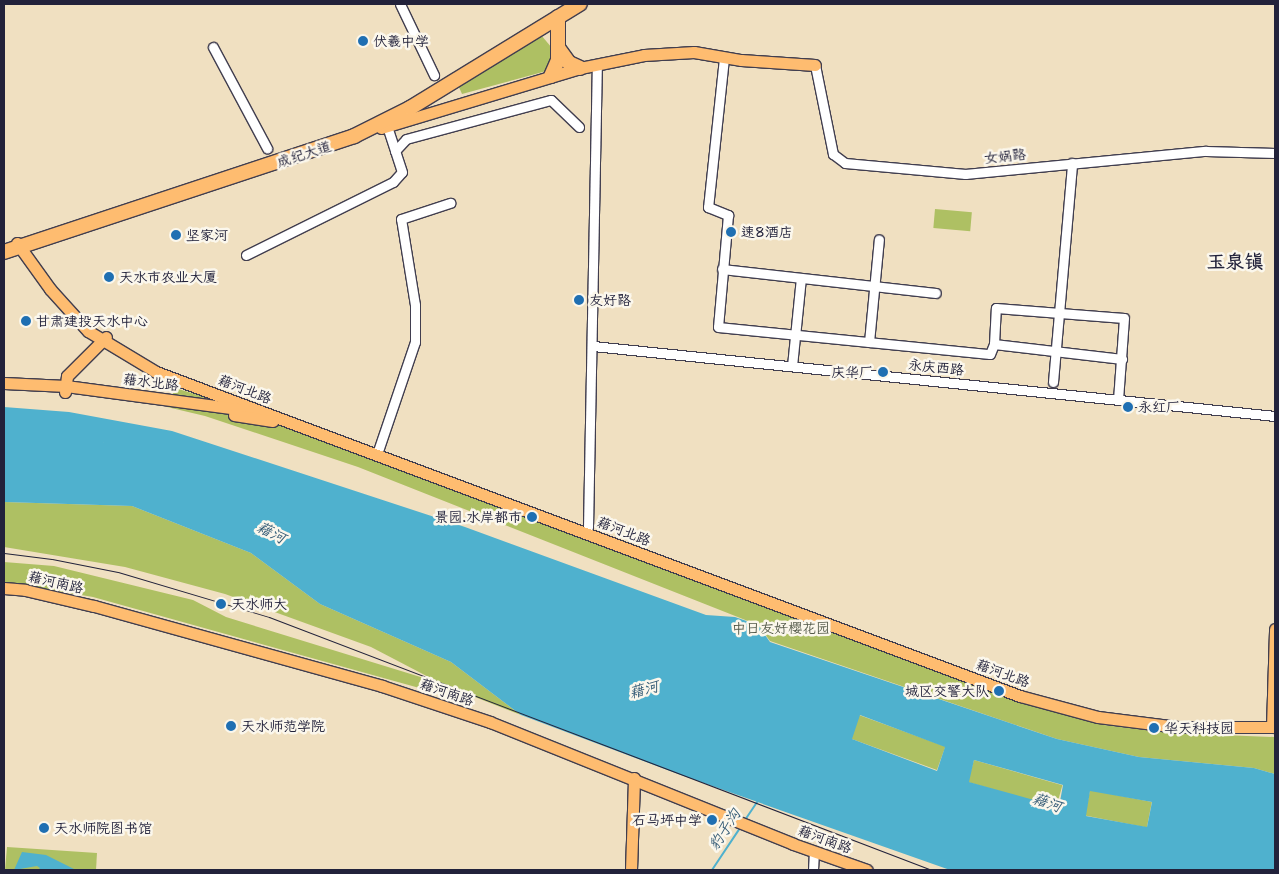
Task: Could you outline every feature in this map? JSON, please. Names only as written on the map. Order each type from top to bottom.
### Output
[{"type":"highway","name":"成纪大道","points":[[4,252],[18,245],[333,140],[403,104],[569,4]]},
{"type":"highway","name":"成纪大道","points":[[18,245],[354,136],[410,108],[580,4]]},
{"type":"highway","points":[[551,76],[558,60],[558,17]]},
{"type":"highway","points":[[559,48],[569,63],[580,68]]},
{"type":"main road","points":[[333,140],[354,136],[551,76],[597,64],[686,52],[724,58],[815,65]]},
{"type":"main road","name":"藉河北路","points":[[18,245],[50,290],[88,331],[158,367],[294,420],[1020,696],[1098,717],[1177,727],[1274,724]]},
{"type":"main road","points":[[65,390],[67,376],[105,339]]},
{"type":"main road","name":"藉河北路","points":[[105,339],[156,372],[262,412],[294,420]]},
{"type":"main road","name":"藉水北路","points":[[4,383],[262,412]]},
{"type":"main road","name":"藉水北路","points":[[4,391],[65,390],[294,420]]},
{"type":"main road","name":"藉河北路","points":[[379,452],[588,527],[1022,690],[1100,711],[1178,721],[1274,724]]},
{"type":"main road","name":"藉河南路","points":[[4,588],[25,590],[94,606],[382,686],[490,722],[634,778],[814,852],[867,870]]},
{"type":"main road","points":[[1274,724],[1275,629]]},
{"type":"main road","points":[[630,870],[634,778]]},
{"type":"street","points":[[400,4],[434,75]]},
{"type":"street","points":[[213,47],[267,148]]},
{"type":"street","points":[[724,58],[708,207],[728,216],[718,327],[990,354],[994,344],[996,308],[1124,318],[1118,399]]},
{"type":"street","points":[[588,527],[597,64]]},
{"type":"street","name":"女娲路","points":[[815,65],[833,154],[845,163],[965,174],[1206,151],[1275,153]]},
{"type":"street","points":[[395,151],[406,139],[551,100],[579,127]]},
{"type":"street","points":[[246,255],[393,182],[402,172],[387,126]]},
{"type":"street","points":[[1053,382],[1072,163]]},
{"type":"street","points":[[379,452],[415,342],[415,305],[401,219],[450,203]]},
{"type":"street","points":[[869,342],[879,239]]},
{"type":"street","points":[[722,269],[936,293]]},
{"type":"street","points":[[792,366],[800,278]]},
{"type":"street","points":[[994,344],[1122,359]]},
{"type":"street","name":"永庆西路","points":[[593,346],[1275,416]]},
{"type":"street","points":[[813,870],[814,852]]},
{"type":"green space","points":[[541,35],[552,48],[550,70],[462,94],[458,85]]},
{"type":"green space","points":[[935,209],[972,212],[970,231],[933,228]]},
{"type":"green space","name":"中日友好樱花园","points":[[175,388],[252,411],[1037,706],[1104,725],[1170,733],[1275,737],[1275,774],[1254,768],[1139,757],[1057,739],[770,641],[758,625],[358,467],[205,416],[167,407]]},
{"type":"green space","points":[[4,502],[132,506],[251,553],[320,604],[451,662],[521,715],[444,685],[441,694],[93,597],[4,582],[4,562],[54,566],[193,600],[226,617],[440,683],[371,647],[225,594],[125,567],[4,547]]},
{"type":"green space","points":[[859,715],[945,746],[937,770],[850,738]]},
{"type":"green space","points":[[974,760],[1062,785],[1056,807],[968,782]]},
{"type":"green space","points":[[1090,790],[1152,802],[1147,828],[1085,816]]},
{"type":"green space","points":[[7,847],[97,853],[96,870],[5,870]]},
{"type":"water","name":"藉河","points":[[4,407],[69,412],[172,431],[465,527],[706,615],[735,617],[758,625],[770,642],[1057,739],[1139,757],[1254,768],[1275,774],[1275,870],[950,870],[678,774],[521,715],[451,662],[320,604],[251,553],[132,506],[4,502]],"holes":[[[860,715],[945,747],[937,771],[852,739]],[[974,760],[1063,785],[1059,807],[969,782]],[[1090,791],[1152,802],[1147,827],[1086,816]]]},
{"type":"water","points":[[22,852],[46,855],[76,870],[38,870],[40,868],[37,866],[14,870]]},
{"type":"waterway","name":"豹子沟","points":[[745,820],[757,802]]},
{"type":"waterway","name":"豹子沟","points":[[712,870],[740,828]]},
{"type":"tram line","points":[[4,553],[52,559],[118,572],[269,617],[932,870]]},
{"type":"place","name":"伏羲中学","points":[[363,41]]},
{"type":"place","name":"速8酒店","points":[[731,232]]},
{"type":"place","name":"坚家河","points":[[176,235]]},
{"type":"place","name":"天水市农业大厦","points":[[109,277]]},
{"type":"place","name":"友好路","points":[[579,300]]},
{"type":"place","name":"甘肃建投天水中心","points":[[26,321]]},
{"type":"place","name":"庆华厂","points":[[883,372]]},
{"type":"place","name":"永红厂","points":[[1128,407]]},
{"type":"place","name":"景园.水岸都市","points":[[532,517]]},
{"type":"place","name":"天水师大","points":[[221,604]]},
{"type":"place","name":"城区交警大队","points":[[999,691]]},
{"type":"place","name":"天水师范学院","points":[[231,726]]},
{"type":"place","name":"华天科技园","points":[[1154,728]]},
{"type":"place","name":"石马坪中学","points":[[712,820]]},
{"type":"place","name":"天水师院图书馆","points":[[44,828]]},
{"type":"district","name":"玉泉镇","points":[[1235,262]]}]
